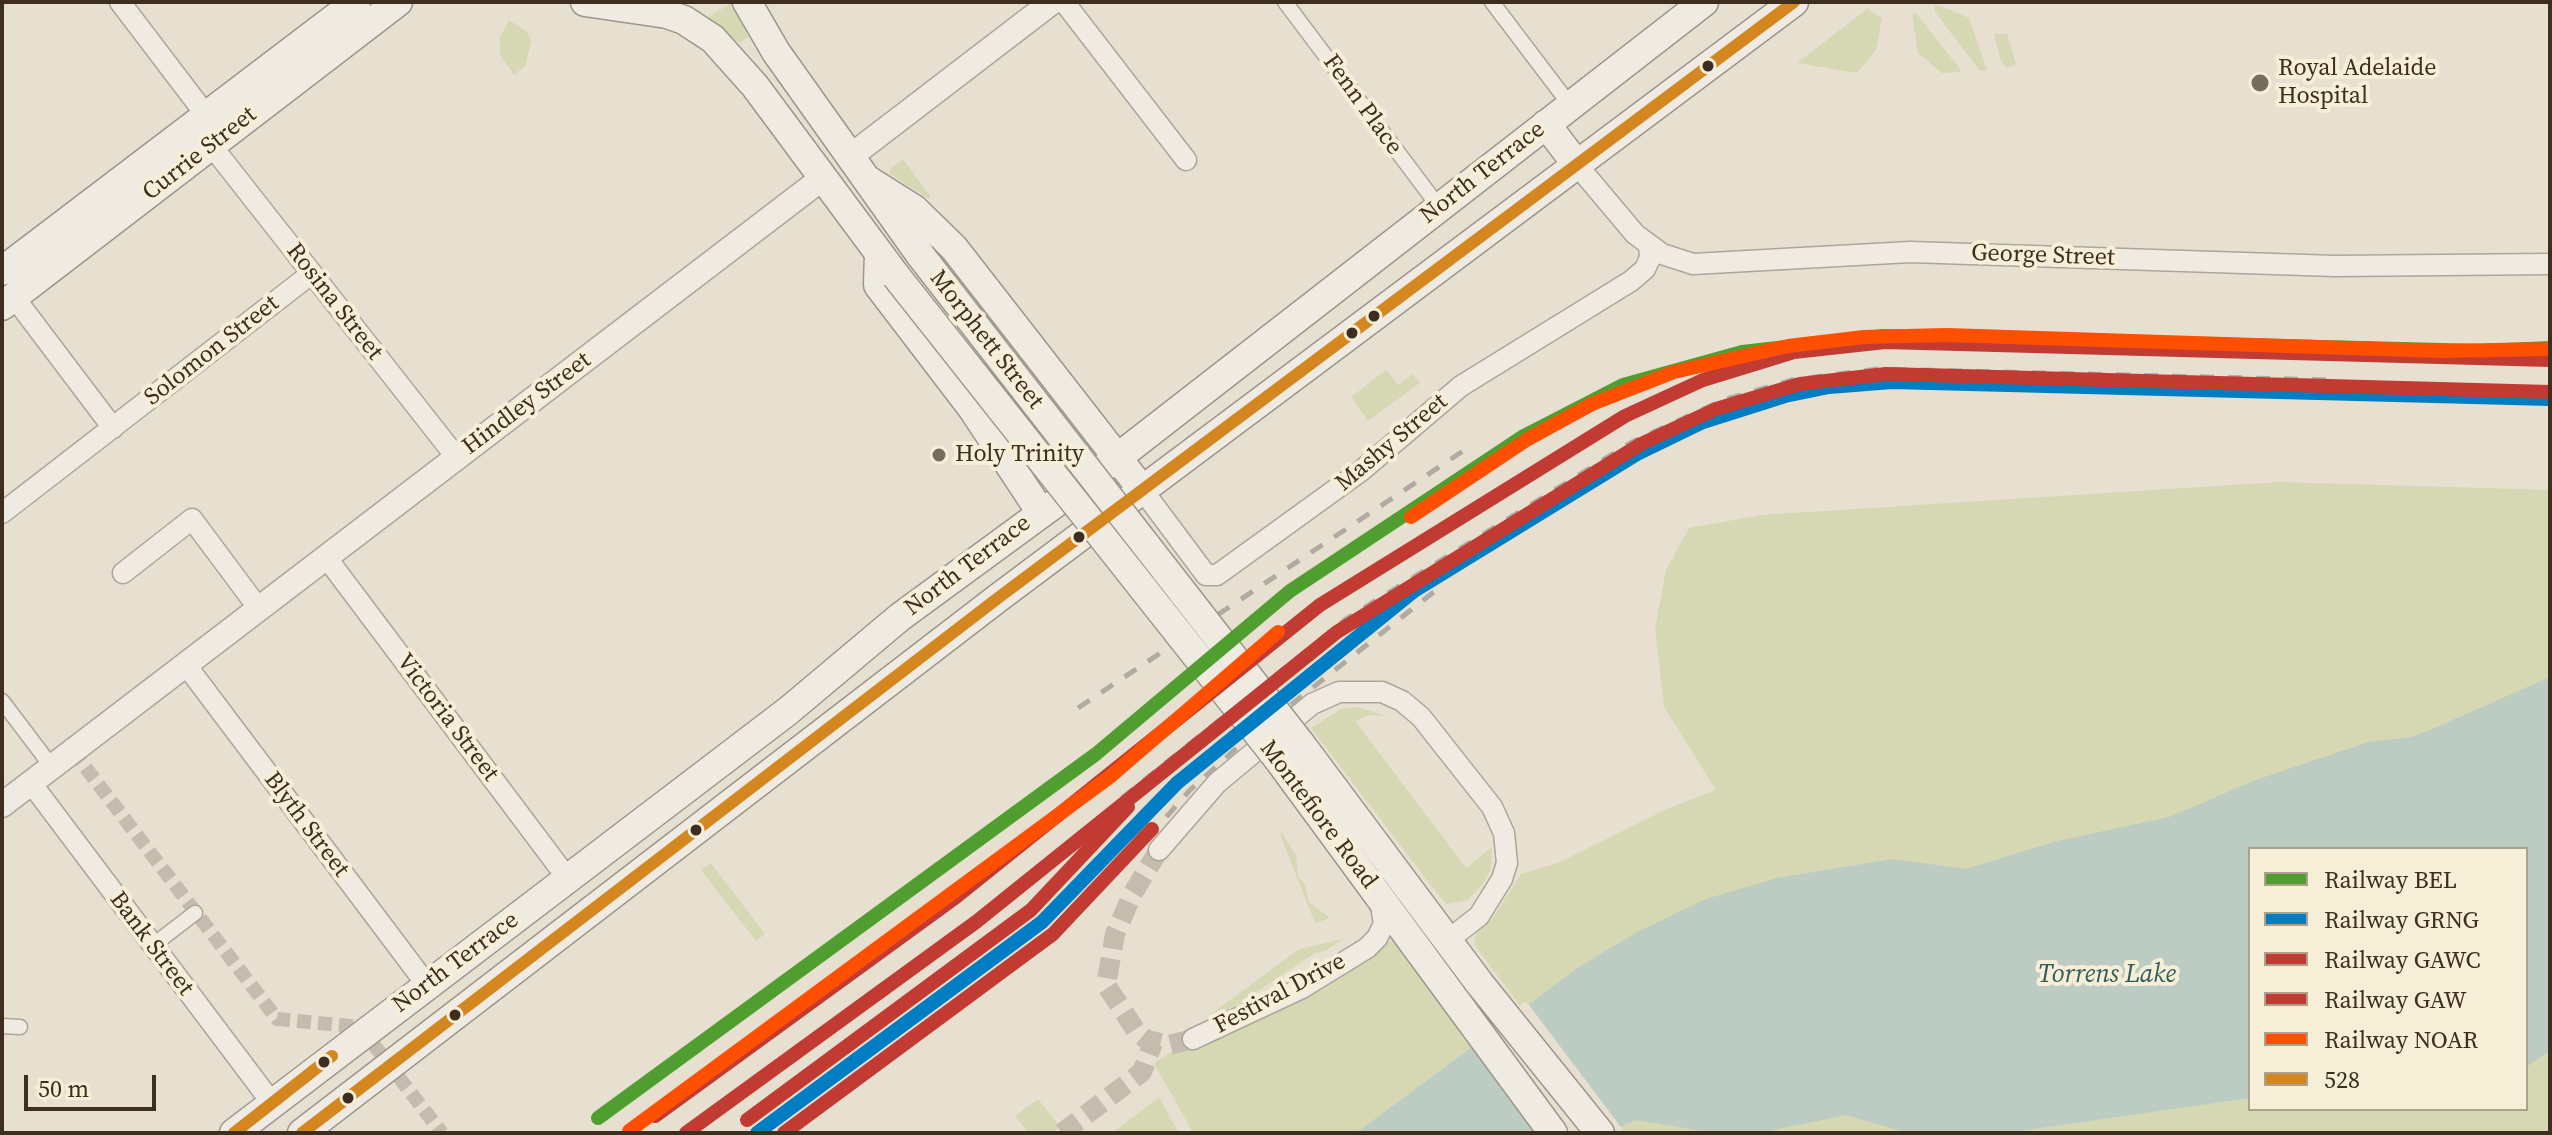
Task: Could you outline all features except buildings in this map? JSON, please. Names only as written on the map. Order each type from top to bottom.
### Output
[{"type":"main road","name":"Currie Street","points":[[2,271],[356,2]]},
{"type":"main road","name":"Currie Street","points":[[8,301],[398,2]]},
{"type":"main road","name":"Morphett Street","points":[[747,2],[776,52],[921,256],[1289,751]]},
{"type":"main road","name":"North Terrace","points":[[234,1133],[788,711],[887,627],[1040,511],[1117,458],[1704,2]]},
{"type":"main road","name":"North Terrace","points":[[302,1133],[1011,589],[1794,2]]},
{"type":"main road","name":"Morphett Street","points":[[605,4],[684,20],[713,39],[740,67],[896,276]]},
{"type":"main road","points":[[1546,124],[1577,165]]},
{"type":"main road","name":"Hindley Street","points":[[824,177],[851,156]]},
{"type":"main road","points":[[868,180],[914,209],[954,248],[1144,492]]},
{"type":"main road","points":[[879,253],[878,285],[972,408],[1040,511]]},
{"type":"main road","name":"Montefiore Road","points":[[896,276],[1448,940],[1600,1133]]},
{"type":"main road","points":[[960,572],[991,576],[1011,589]]},
{"type":"main road","name":"Montefiore Road","points":[[1289,751],[1380,899],[1553,1133]]},
{"type":"main road","points":[[568,879],[593,911]]},
{"type":"street","points":[[120,2],[206,115]]},
{"type":"street","name":"Hindley Street","points":[[851,156],[1052,2]]},
{"type":"street","points":[[1064,2],[1186,160]]},
{"type":"street","name":"Fenn Place","points":[[1285,2],[1439,207]]},
{"type":"street","points":[[1492,2],[1570,105]]},
{"type":"street","name":"Rosina Street","points":[[211,145],[457,458]]},
{"type":"street","name":"George Street","points":[[1577,165],[1623,222],[1649,245],[1679,262],[1711,265],[1910,252],[2335,266],[2550,264]]},
{"type":"street","name":"Hindley Street","points":[[2,805],[824,177]]},
{"type":"street","name":"Mashy Street","points":[[1144,492],[1206,575],[1217,575],[1361,471],[1461,386],[1631,281],[1645,269],[1650,258],[1649,245]]},
{"type":"street","name":"Solomon Street","points":[[2,513],[311,274]]},
{"type":"street","points":[[8,301],[113,428]]},
{"type":"street","points":[[123,573],[192,519],[259,609]]},
{"type":"street","name":"Victoria Street","points":[[326,557],[568,879]]},
{"type":"street","name":"Blyth Street","points":[[186,665],[427,985]]},
{"type":"street","points":[[1159,850],[1217,783],[1303,710],[1339,692],[1382,692],[1402,701],[1421,717],[1492,807],[1504,833],[1507,863],[1502,879],[1479,916],[1448,940]]},
{"type":"street","points":[[2,701],[52,767]]},
{"type":"street","name":"Bank Street","points":[[31,783],[272,1103]]},
{"type":"street","name":"Festival Drive","points":[[1193,1039],[1302,988],[1367,948],[1377,938],[1384,922],[1380,899]]},
{"type":"street","points":[[152,946],[195,913]]},
{"type":"street","name":"Festival Drive","points":[[1367,948],[1393,940],[1415,948]]},
{"type":"street","points":[[2,1026],[20,1027]]},
{"type":"green space","points":[[732,2],[748,37],[739,43],[709,17]]},
{"type":"green space","points":[[1935,4],[1969,18],[1987,70],[1980,71],[1935,12]]},
{"type":"green space","points":[[1867,9],[1882,18],[1876,50],[1857,73],[1797,63]]},
{"type":"green space","points":[[1915,12],[1960,72],[1942,73],[1918,53],[1912,15]]},
{"type":"green space","points":[[509,20],[527,32],[531,41],[526,65],[514,75],[500,55],[500,37]]},
{"type":"green space","points":[[1994,34],[2007,34],[2016,64],[2007,68],[2001,61]]},
{"type":"green space","points":[[903,159],[930,196],[929,199],[890,174],[890,169]]},
{"type":"green space","points":[[1386,370],[1398,385],[1413,374],[1420,383],[1368,421],[1351,397]]},
{"type":"green space","points":[[2279,482],[2550,490],[2550,1133],[1620,1133],[1592,1102],[1474,944],[1476,933],[1493,918],[1521,874],[1558,863],[1669,808],[1716,790],[1664,707],[1655,628],[1666,570],[1689,528],[1761,515]]},
{"type":"green space","points":[[1357,707],[1387,716],[1368,715],[1355,721],[1466,868],[1492,847],[1491,869],[1468,900],[1447,904],[1443,901],[1311,728],[1341,709]]},
{"type":"green space","points":[[1282,833],[1296,855],[1298,876],[1305,885],[1309,902],[1330,918],[1315,923]]},
{"type":"green space","points":[[711,863],[765,934],[756,941],[701,870]]},
{"type":"green space","points":[[1343,939],[1325,951],[1315,953],[1245,1000],[1213,1017],[1211,1014],[1299,949]]},
{"type":"green space","points":[[1393,940],[1400,941],[1482,1039],[1356,1133],[1193,1133],[1154,1063],[1193,1039]]},
{"type":"green space","points":[[1159,1097],[1179,1133],[1112,1133]]},
{"type":"green space","points":[[1038,1099],[1060,1127],[1053,1133],[1028,1133],[1015,1116]]},
{"type":"water","name":"Torrens Lake","points":[[2550,677],[2550,1051],[2528,1066],[2528,847],[2248,847],[2248,1098],[2006,1133],[1908,1133],[1846,1115],[1759,1133],[1716,1133],[1635,1120],[1608,1133],[1356,1133],[1579,967],[1637,932],[1706,899],[1777,878],[1893,859],[1966,869],[2057,841],[2169,817],[2256,780],[2368,742],[2411,737]]},
{"type":"pier","points":[[1526,1001],[1623,1130],[1617,1133],[1536,1133],[1469,1044]]},
{"type":"tunnel","points":[[73,751],[277,1019],[360,1027],[442,1133]]},
{"type":"tunnel","points":[[1159,850],[1133,893],[1115,934],[1106,985],[1137,1032],[1147,1040],[1169,1045],[1193,1039]]},
{"type":"tunnel","points":[[1062,1133],[1142,1072],[1153,1043]]},
{"type":"railway","points":[[1122,798],[1346,619],[1632,442],[1723,400],[1792,380],[1878,369],[2331,380]]},
{"type":"railway","points":[[1078,708],[1466,449]]},
{"type":"railway","points":[[1148,838],[1189,791],[1240,745],[1440,587]]},
{"type":"rail line","name":"NOAR","points":[[1411,517],[1528,439],[1592,404],[1674,372],[1788,346],[1864,337],[1947,335],[2441,351],[2550,349]]},
{"type":"rail line","name":"BEL","points":[[598,1118],[1096,754],[1290,591],[1522,437],[1623,385],[1742,352],[1883,336],[2482,351],[2550,348]]},
{"type":"rail line","name":"GAW","points":[[655,1116],[956,897],[1320,605],[1625,416],[1703,380],[1794,352],[1885,342],[2550,360]]},
{"type":"rail line","name":"GAWC","points":[[686,1133],[976,922],[1337,632],[1641,444],[1716,409],[1800,384],[1886,374],[2550,392]]},
{"type":"rail line","name":"GRNG","points":[[757,1133],[1042,922],[1177,783],[1414,591],[1637,454],[1703,422],[1785,396],[1829,387],[1892,382],[2550,399]]},
{"type":"rail line","name":"NOAR","points":[[629,1131],[1111,776],[1278,632]]},
{"type":"rail line","name":"GAW","points":[[747,1120],[1031,910],[1128,807]]},
{"type":"rail line","name":"GAWC","points":[[784,1133],[1053,934],[1152,829]]},
{"type":"transit line","name":"528","points":[[302,1133],[998,598],[1794,2]]},
{"type":"transit line","name":"528","points":[[234,1133],[332,1056]]},
{"type":"place","name":"Royal Adelaide Hospital","points":[[2260,83]]},
{"type":"place","name":"Holy Trinity","points":[[939,455]]}]
